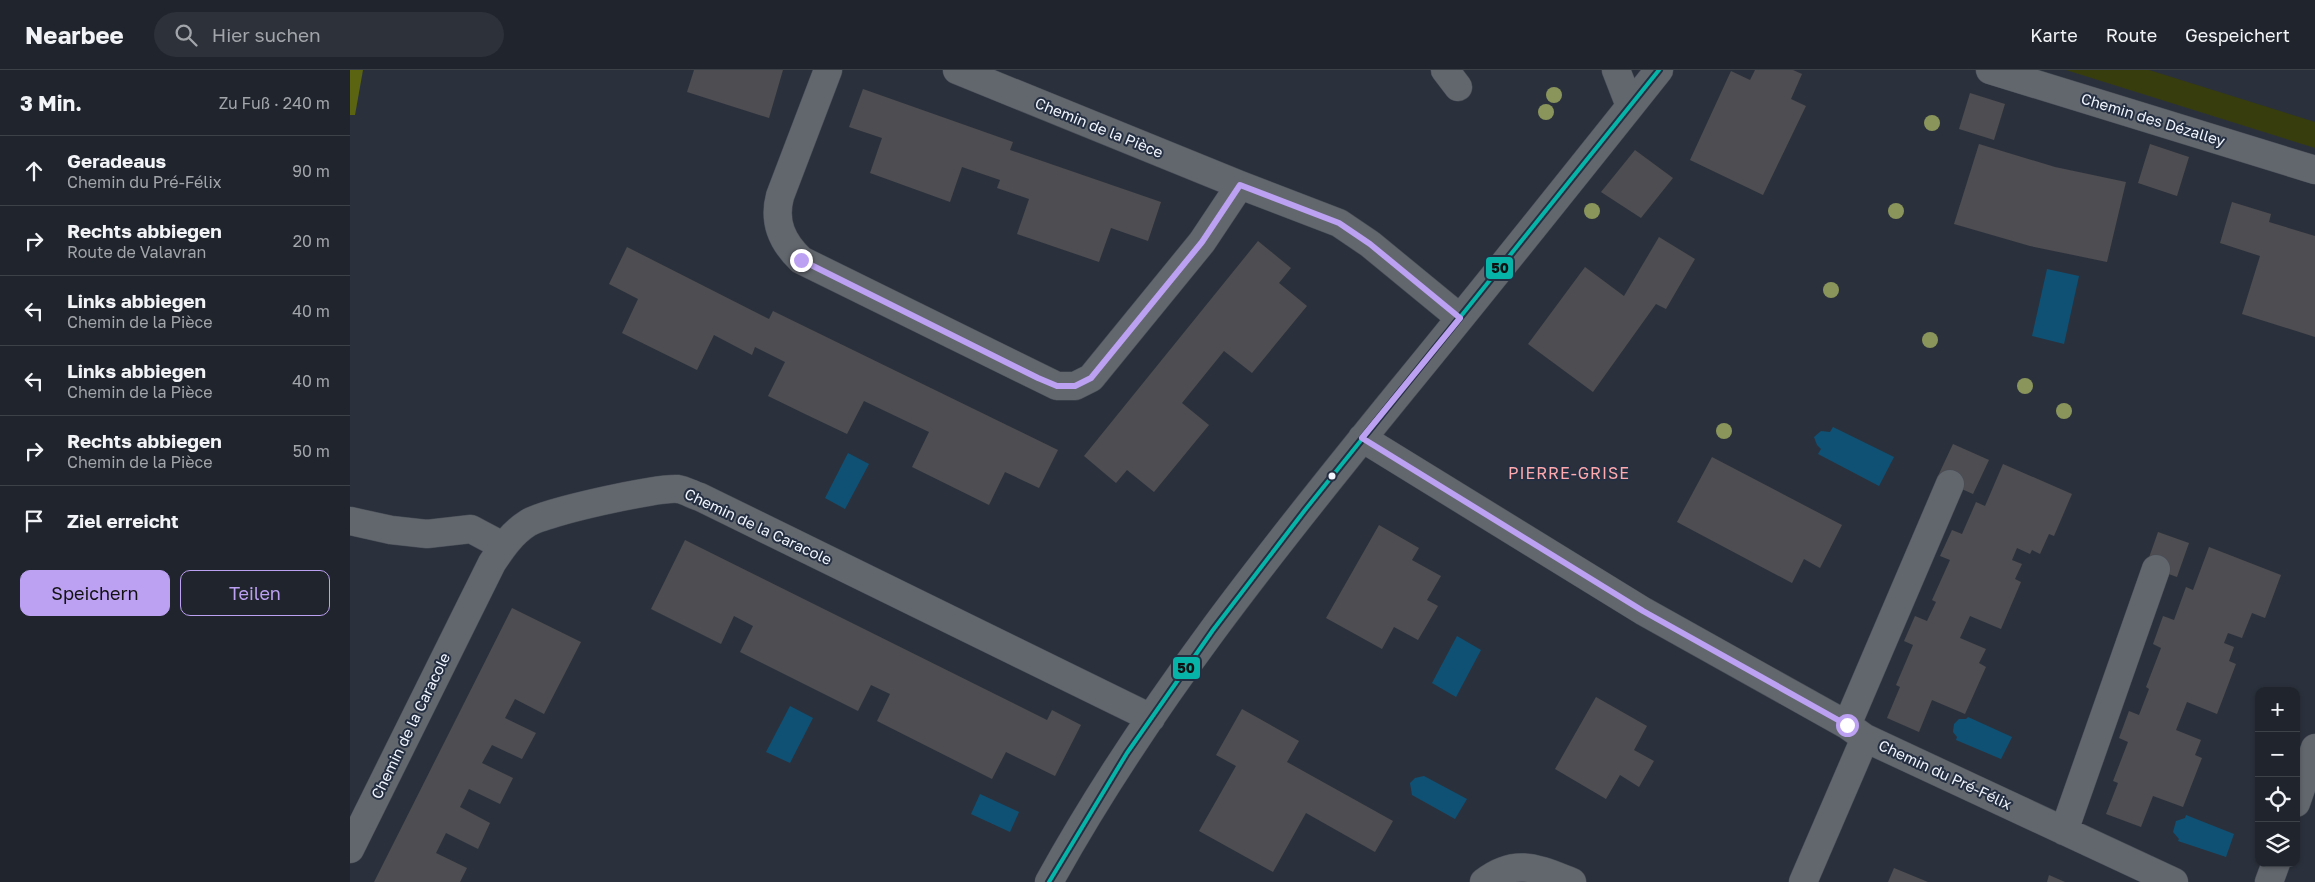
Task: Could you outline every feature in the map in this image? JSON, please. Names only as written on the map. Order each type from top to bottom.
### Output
[{"type":"street","points":[[828,70],[776,211],[783,237],[791,250],[801,260],[1057,386],[1075,386],[1091,378],[1202,242],[1240,185]]},
{"type":"street","name":"Chemin de la Pièce","points":[[957,70],[1240,185],[1339,223],[1370,244],[1460,318]]},
{"type":"street","points":[[1616,70],[1630,106]]},
{"type":"street","points":[[1049,882],[1070,844],[1151,718],[1242,589],[1659,70]]},
{"type":"street","name":"Chemin des Dézalley","points":[[1990,70],[2315,170]]},
{"type":"street","name":"Chemin du Pré-Félix","points":[[1362,438],[1643,611],[1856,731],[2174,882]]},
{"type":"street","points":[[1803,882],[1856,731],[1950,484]]},
{"type":"street","name":"Chemin de la Caracole","points":[[350,848],[487,572],[503,546],[517,531],[543,516],[656,491],[678,490],[700,497],[1151,718]]},
{"type":"street","points":[[350,521],[391,530],[427,534],[471,530],[503,546]]},
{"type":"street","points":[[2064,831],[2156,569]]},
{"type":"street","points":[[2300,791],[2315,748]]},
{"type":"street","points":[[1484,882],[1506,869],[1519,866],[1535,868],[1572,882]]},
{"type":"street","points":[[2269,882],[2275,867]]},
{"type":"green space","points":[[350,70],[363,70],[355,115],[350,115]]},
{"type":"green space","points":[[2066,70],[2149,70],[2315,122],[2315,148]]},
{"type":"water","points":[[2047,269],[2079,276],[2064,344],[2032,336]]},
{"type":"water","points":[[1833,427],[1894,457],[1879,486],[1818,454],[1821,449],[1814,437],[1821,431],[1830,432]]},
{"type":"water","points":[[848,453],[869,464],[845,509],[825,498]]},
{"type":"water","points":[[1457,636],[1481,650],[1456,697],[1432,683]]},
{"type":"water","points":[[790,706],[813,718],[790,763],[766,752]]},
{"type":"water","points":[[1968,717],[2012,737],[2001,759],[1956,740],[1957,737],[1953,732],[1954,724],[1959,719],[1966,719]]},
{"type":"water","points":[[1424,776],[1467,799],[1455,819],[1412,795],[1410,783],[1415,778]]},
{"type":"water","points":[[980,794],[1019,812],[1010,832],[971,814]]},
{"type":"water","points":[[2186,815],[2234,834],[2226,857],[2178,841],[2179,839],[2173,832],[2176,821],[2185,818]]},
{"type":"building","points":[[694,70],[783,70],[769,118],[687,92]]},
{"type":"building","points":[[1755,70],[1793,70],[1802,74],[1791,99],[1806,106],[1763,195],[1690,160],[1731,71],[1750,80]]},
{"type":"building","points":[[863,89],[1013,142],[1010,150],[1161,202],[1148,241],[1111,228],[1099,262],[1017,234],[1029,199],[997,188],[1000,180],[962,167],[950,202],[870,173],[882,138],[849,127]]},
{"type":"building","points":[[1970,93],[2005,104],[1994,140],[1959,129]]},
{"type":"building","points":[[1979,144],[2055,167],[2126,182],[2107,262],[2030,246],[1954,224]]},
{"type":"building","points":[[2150,144],[2189,157],[2177,196],[2138,183]]},
{"type":"building","points":[[1635,150],[1673,178],[1641,218],[1601,192]]},
{"type":"building","points":[[2232,202],[2271,214],[2269,222],[2315,236],[2315,337],[2242,314],[2260,256],[2220,243]]},
{"type":"building","points":[[1659,237],[1695,259],[1666,309],[1656,304],[1593,392],[1528,344],[1585,267],[1624,296]]},
{"type":"building","points":[[1258,241],[1291,268],[1279,283],[1307,306],[1252,373],[1224,351],[1182,403],[1209,425],[1154,492],[1127,470],[1116,483],[1084,456]]},
{"type":"building","points":[[627,247],[769,319],[773,311],[1058,450],[1039,488],[1005,472],[989,505],[912,467],[929,432],[864,401],[847,434],[768,396],[785,362],[755,347],[752,355],[714,335],[697,370],[622,333],[638,299],[609,284]]},
{"type":"building","points":[[1953,444],[1989,460],[1973,494],[1937,478]]},
{"type":"building","points":[[1712,457],[1842,525],[1820,568],[1804,559],[1792,583],[1677,522]]},
{"type":"building","points":[[2003,464],[2072,494],[2054,536],[2049,534],[2040,554],[2032,550],[2030,554],[2017,548],[2012,560],[2022,564],[2015,579],[2021,582],[2001,629],[1970,616],[1960,638],[1986,649],[1979,663],[1986,667],[1965,714],[1932,700],[1919,732],[1887,718],[1900,687],[1896,685],[1913,645],[1904,641],[1915,616],[1927,621],[1936,602],[1932,600],[1950,560],[1940,556],[1952,530],[1962,534],[1976,502],[1985,506]]},
{"type":"building","points":[[1379,525],[1419,548],[1412,560],[1441,576],[1427,600],[1438,606],[1418,640],[1394,627],[1382,649],[1326,618]]},
{"type":"building","points":[[2158,532],[2189,543],[2177,577],[2146,566]]},
{"type":"building","points":[[685,540],[1047,720],[1052,710],[1081,725],[1055,776],[1006,752],[992,779],[877,721],[890,694],[871,685],[858,711],[740,652],[753,626],[734,616],[721,644],[651,609]]},
{"type":"building","points":[[2209,547],[2281,575],[2265,618],[2252,613],[2242,638],[2228,633],[2224,643],[2234,647],[2229,661],[2236,664],[2217,714],[2187,702],[2176,730],[2201,740],[2195,755],[2202,758],[2183,807],[2153,796],[2141,827],[2106,814],[2118,783],[2113,781],[2128,742],[2119,738],[2129,711],[2139,715],[2149,689],[2146,687],[2161,648],[2153,644],[2163,616],[2174,620],[2186,587],[2193,590]]},
{"type":"building","points":[[512,608],[581,642],[544,714],[515,699],[505,718],[536,733],[522,759],[492,745],[482,763],[513,778],[500,804],[469,789],[460,807],[490,823],[478,849],[446,833],[436,853],[467,868],[460,882],[374,882]]},
{"type":"building","points":[[1596,697],[1647,726],[1634,750],[1654,761],[1639,787],[1620,775],[1606,799],[1555,769]]},
{"type":"building","points":[[1242,709],[1299,741],[1287,762],[1393,821],[1375,852],[1306,813],[1273,872],[1199,831],[1236,766],[1216,755]]},
{"type":"building","points":[[1894,868],[1928,882],[1888,882]]},
{"type":"building","points":[[2049,875],[2065,882],[2047,882]]},
{"type":"transit line","name":"50","points":[[1049,882],[1127,753],[1213,630],[1305,510],[1659,70]]},
{"type":"district","name":"PIERRE-GRISE","points":[[1569,473]]},
{"type":"route","points":[[801,260],[1038,378],[1057,386],[1075,386],[1091,378],[1109,357],[1202,242],[1240,185],[1339,223],[1370,244],[1460,318],[1362,438],[1643,611],[1847,725]]}]
